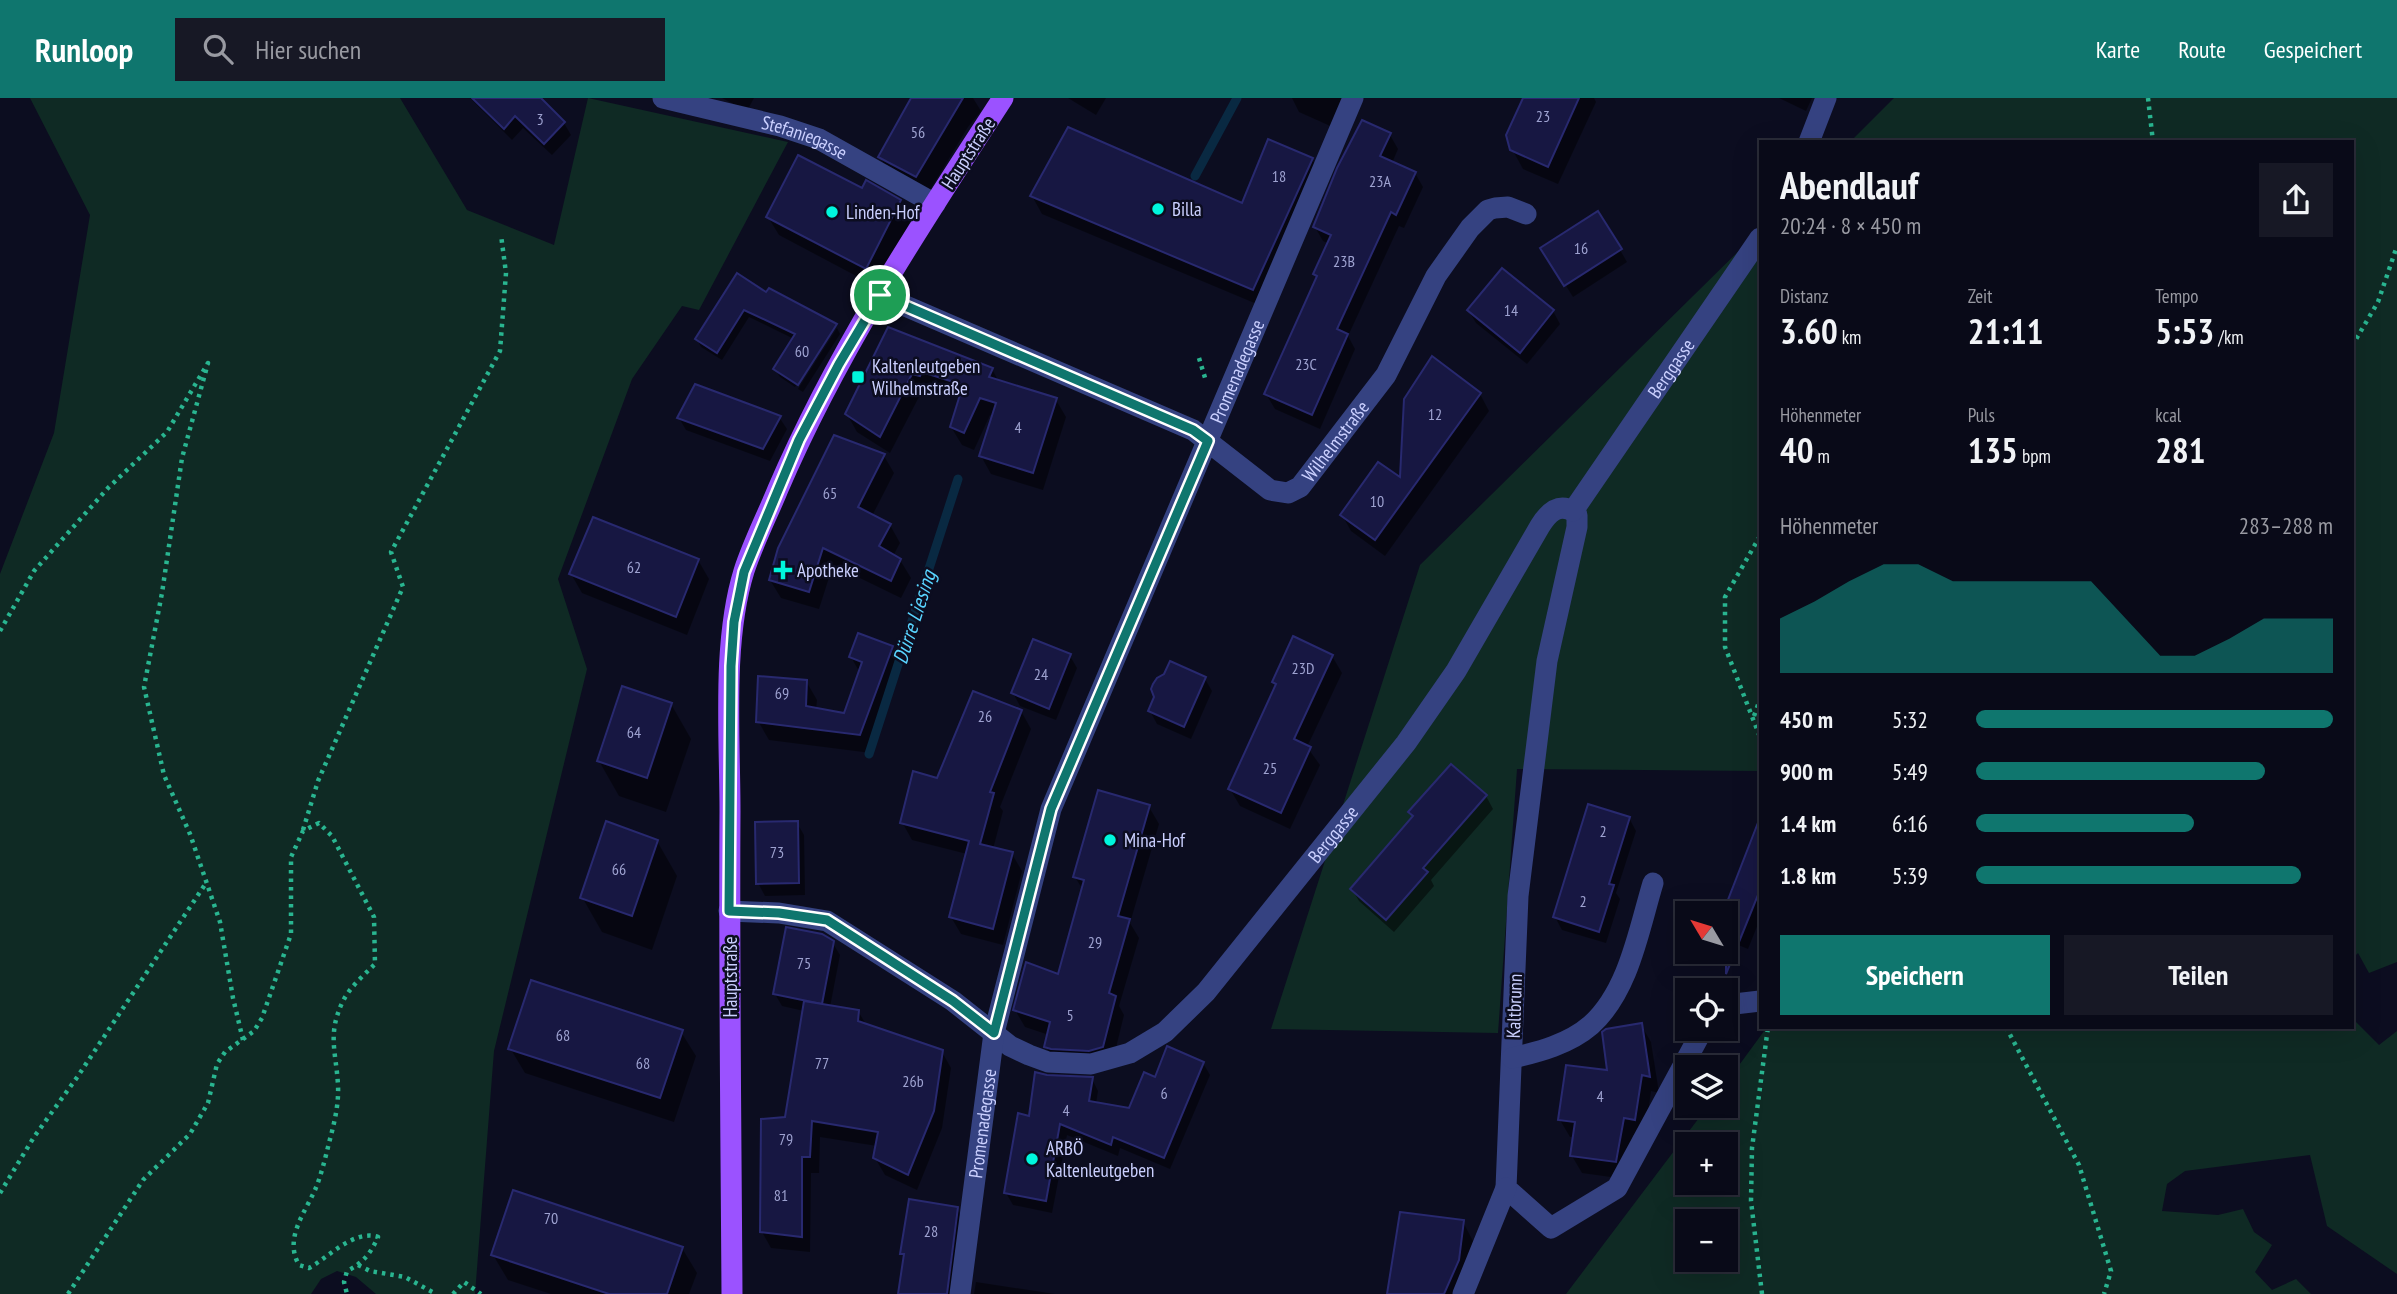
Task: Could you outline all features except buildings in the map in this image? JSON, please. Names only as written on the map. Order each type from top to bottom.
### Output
[{"type":"main road","name":"Hauptstraße","points":[[732,1294],[729,911],[731,666],[734,622],[744,572],[799,440],[839,364],[935,204],[1003,98]]},
{"type":"street","name":"Stefaniegasse","points":[[663,98],[820,139],[935,204]]},
{"type":"street","name":"Promenadegasse","points":[[960,1294],[994,1033],[1051,809],[1353,98]]},
{"type":"street","points":[[1810,140],[1826,98]]},
{"type":"street","name":"Wilhelmstraße","points":[[880,295],[1193,430],[1270,490],[1288,493],[1300,487],[1386,375],[1436,276],[1470,228],[1488,210],[1495,208],[1508,207],[1526,214]]},
{"type":"street","name":"Berggasse","points":[[729,911],[779,913],[827,920],[953,1001],[994,1033],[1029,1055],[1048,1062],[1091,1063],[1130,1053],[1165,1032],[1206,992],[1406,743],[1456,671],[1546,516],[1560,508],[1573,511],[1759,239]]},
{"type":"street","name":"Kaltbrunn","points":[[1463,1294],[1506,1188],[1518,897],[1547,661],[1577,527],[1577,515],[1573,511]]},
{"type":"street","points":[[1512,1058],[1539,1052],[1567,1040],[1590,1025],[1606,1008],[1626,969],[1653,883]]},
{"type":"street","points":[[1738,1004],[1759,1001]]},
{"type":"street","points":[[1506,1188],[1550,1228],[1617,1188],[1697,1041]]},
{"type":"path","points":[[2148,98],[2153,140]]},
{"type":"path","points":[[68,1294],[143,1180],[190,1134],[208,1103],[217,1064],[225,1052],[254,1031],[262,1018],[291,934],[291,857],[303,831],[318,781],[403,587],[391,552],[500,351],[506,273],[500,235]]},
{"type":"path","points":[[2354,343],[2378,302],[2397,246]]},
{"type":"path","points":[[0,631],[34,571],[108,488],[167,432],[208,363],[182,458],[162,593],[144,687],[164,775],[190,834],[220,922],[243,1040]]},
{"type":"path","points":[[1759,538],[1725,597],[1725,647],[1759,734]]},
{"type":"path","points":[[1754,717],[1759,702]]},
{"type":"path","points":[[303,831],[319,823],[332,836],[374,917],[375,964],[344,999],[336,1020],[332,1041],[338,1086],[337,1110],[316,1187],[298,1223],[293,1241],[293,1256],[299,1265],[309,1268],[358,1237],[378,1237],[368,1256],[347,1270],[344,1282],[347,1294]]},
{"type":"path","points":[[0,1193],[34,1137],[78,1076],[206,883]]},
{"type":"path","points":[[1762,1294],[1751,1201],[1752,1148],[1768,1029]]},
{"type":"path","points":[[2007,1029],[2079,1165],[2111,1271],[2104,1294]]},
{"type":"path","points":[[358,1265],[370,1271],[405,1277],[436,1294]]},
{"type":"path","points":[[453,1294],[464,1282],[481,1294]]},
{"type":"green space","points":[[30,98],[400,98],[467,210],[554,245],[588,98],[788,142],[699,310],[682,306],[632,379],[558,579],[587,669],[494,1051],[475,1294],[376,1294],[356,1277],[337,1271],[321,1279],[311,1294],[0,1294],[0,574],[54,433],[90,215]]},
{"type":"green space","points":[[1894,98],[2397,98],[2397,962],[2369,973],[2358,953],[2354,957],[2354,140],[1852,140]]},
{"type":"green space","points":[[1759,231],[1759,771],[1517,769],[1498,1033],[1271,1029],[1420,565]]},
{"type":"green space","points":[[2354,1020],[2379,1045],[2397,1031],[2397,1274],[2327,1226],[2310,1155],[2185,1171],[2167,1184],[2162,1211],[2218,1215],[2243,1209],[2254,1232],[2272,1245],[2255,1272],[2272,1290],[2296,1279],[2311,1294],[1566,1294],[1675,1150],[1675,1195],[1738,1195],[1738,1132],[1688,1132],[1699,1118],[1738,1118],[1738,1067],[1766,1029],[2354,1029]]},
{"type":"waterway","name":"Dürre Liesing","points":[[1195,176],[1237,98]]},
{"type":"waterway","name":"Dürre Liesing","points":[[869,754],[958,479]]},
{"type":"place","name":"Billa","points":[[1158,209]]},
{"type":"place","name":"Linden-Hof","points":[[832,212]]},
{"type":"place","name":"Kaltenleutgeben Wilhelmstraße","points":[[858,377]]},
{"type":"place","name":"Apotheke","points":[[783,570]]},
{"type":"place","name":"Mina-Hof","points":[[1110,840]]},
{"type":"place","name":"ARBÖ Kaltenleutgeben","points":[[1032,1159]]},
{"type":"route","points":[[880,295],[1193,430],[1208,441],[1051,809],[994,1033],[953,1001],[827,920],[779,913],[729,911],[731,666],[734,622],[744,572],[799,440],[839,364],[880,295]]}]
